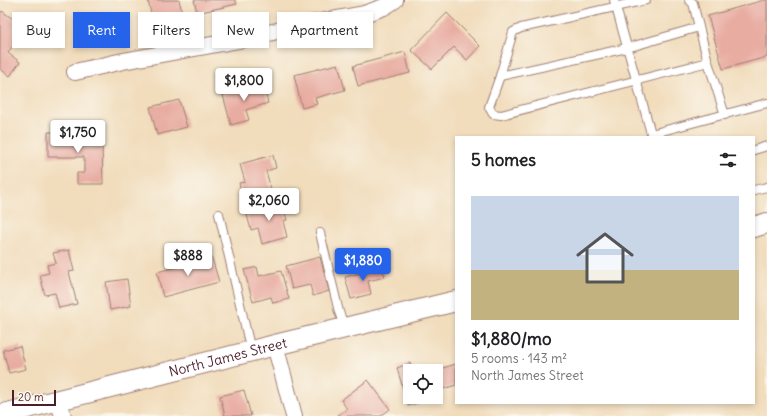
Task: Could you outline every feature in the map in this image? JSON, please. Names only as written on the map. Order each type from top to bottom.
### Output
[{"type":"street","points":[[74,72],[364,14],[384,7],[394,0]]},
{"type":"street","points":[[755,227],[767,223]]},
{"type":"street","name":"North James Street","points":[[0,415],[60,408],[251,351],[455,301]]},
{"type":"street","points":[[275,345],[294,416]]},
{"type":"lane","points":[[646,0],[615,4],[521,28],[514,32],[489,107],[493,114],[501,115],[708,62]]},
{"type":"lane","points":[[689,0],[693,3],[708,62],[725,115]]},
{"type":"lane","points":[[615,4],[651,135],[767,103]]},
{"type":"lane","points":[[500,76],[627,48],[699,28]]},
{"type":"lane","points":[[755,150],[767,146]]},
{"type":"lane","points":[[755,190],[767,187]]},
{"type":"lane","points":[[219,214],[251,351]]},
{"type":"lane","points":[[320,233],[339,312],[345,328]]},
{"type":"building","points":[[179,0],[182,12],[151,12],[148,1]]},
{"type":"building","points":[[194,0],[235,0],[237,4],[201,12],[197,12]]},
{"type":"building","points":[[767,0],[767,57],[723,69],[708,16]]},
{"type":"building","points":[[2,11],[12,18],[12,47],[8,53],[20,62],[10,76],[0,69],[0,14]]},
{"type":"building","points":[[447,13],[480,46],[467,60],[454,47],[432,69],[411,50]]},
{"type":"building","points":[[405,52],[410,73],[358,86],[353,66]]},
{"type":"building","points":[[338,64],[345,90],[315,98],[317,104],[302,108],[294,75]]},
{"type":"building","points":[[263,83],[268,103],[246,110],[249,120],[231,125],[223,95]]},
{"type":"building","points":[[179,100],[187,127],[157,135],[150,107]]},
{"type":"building","points":[[48,132],[88,132],[88,145],[102,145],[103,184],[77,184],[77,173],[84,173],[84,157],[48,157]]},
{"type":"building","points":[[273,155],[276,168],[266,171],[272,193],[243,200],[239,183],[245,182],[240,164]]},
{"type":"building","points":[[282,202],[287,220],[283,221],[287,237],[262,244],[258,228],[251,230],[246,211]]},
{"type":"building","points":[[69,250],[74,271],[69,272],[77,304],[59,308],[55,293],[45,295],[40,275],[49,273],[47,265],[56,263],[53,253]]},
{"type":"building","points":[[320,257],[329,291],[313,296],[310,285],[292,289],[286,266]]},
{"type":"building","points":[[212,258],[219,282],[163,297],[157,272]]},
{"type":"building","points":[[257,267],[259,276],[281,271],[289,299],[273,303],[271,297],[253,302],[244,270]]},
{"type":"building","points":[[382,267],[385,277],[368,281],[371,294],[351,299],[345,277]]},
{"type":"building","points":[[127,279],[131,306],[110,310],[106,282]]},
{"type":"building","points":[[20,346],[26,369],[9,373],[3,350]]},
{"type":"building","points":[[455,364],[455,385],[443,389],[443,368]]},
{"type":"building","points":[[403,366],[403,389],[397,368]]},
{"type":"building","points":[[368,380],[390,409],[381,416],[337,416],[347,409],[341,400]]},
{"type":"building","points":[[244,390],[251,416],[225,416],[220,396]]}]
